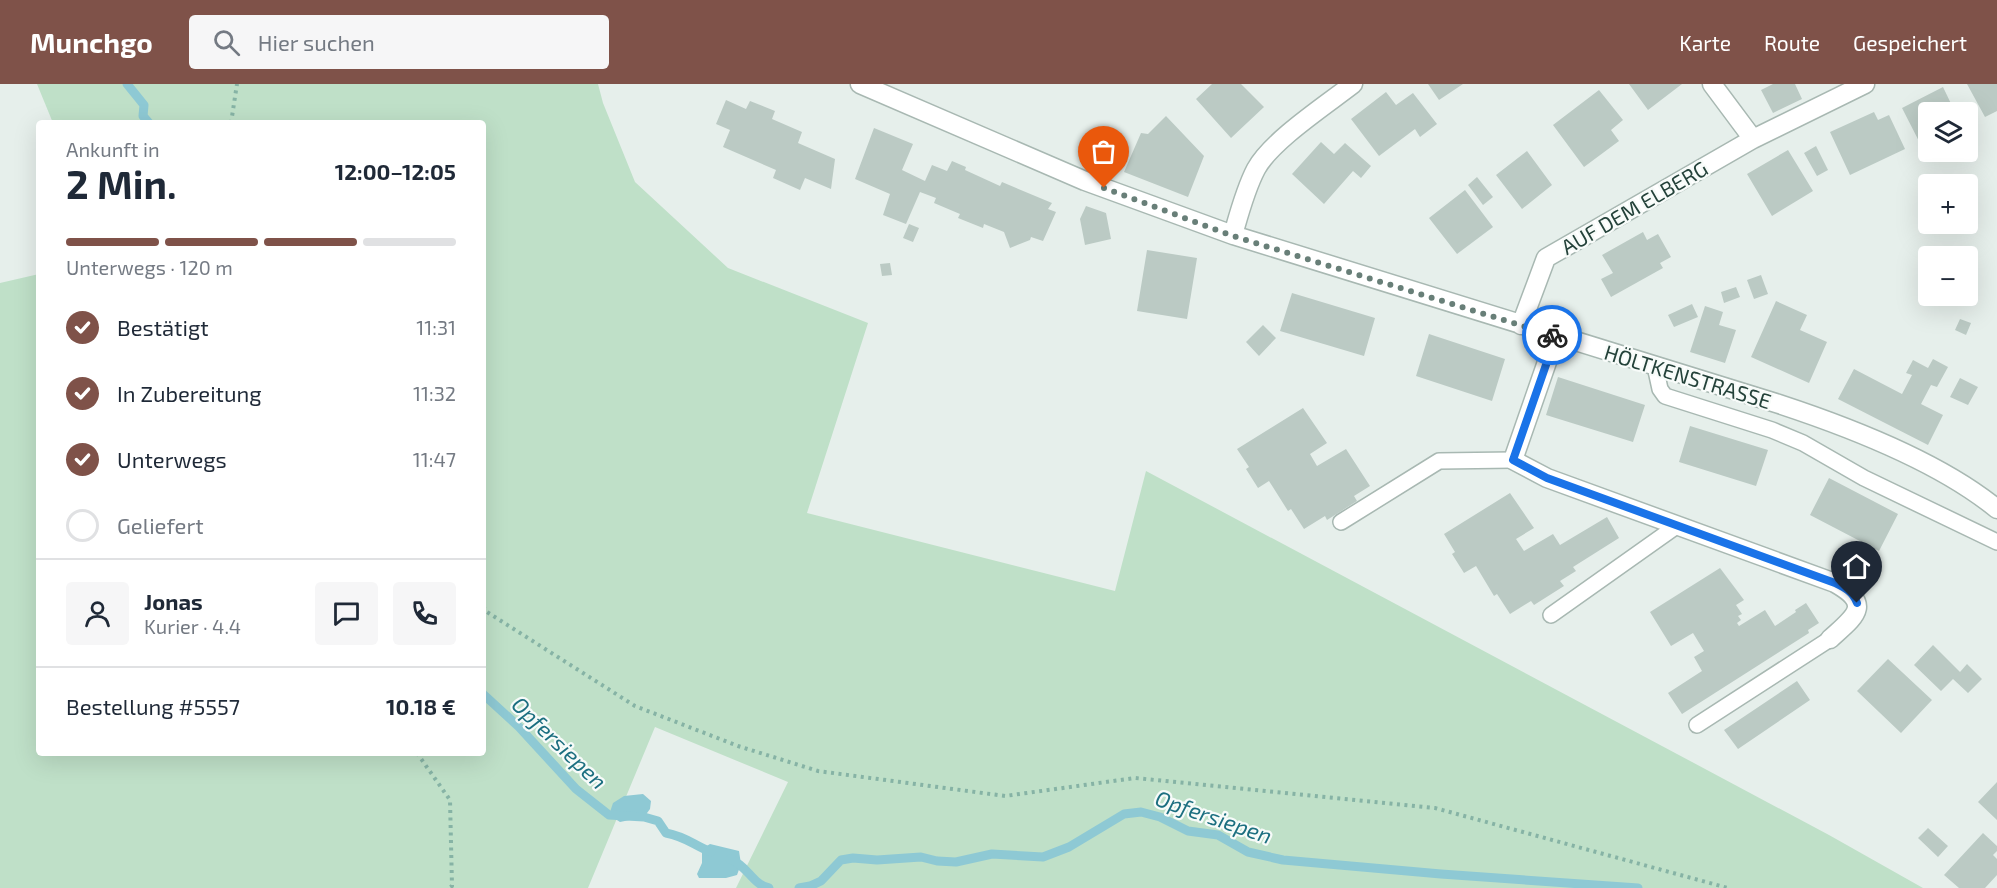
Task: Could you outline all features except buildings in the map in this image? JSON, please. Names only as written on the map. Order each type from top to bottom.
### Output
[{"type":"street","name":"HÖLTKENSTRASSE","points":[[860,84],[1085,181],[1233,236],[1779,404],[1845,427],[1940,472],[1997,509]]},
{"type":"street","points":[[1233,236],[1245,194],[1256,169],[1272,148],[1353,84]]},
{"type":"street","points":[[1712,84],[1753,139]]},
{"type":"street","name":"AUF DEM ELBERG","points":[[1521,325],[1546,258],[1753,139],[1865,84]]},
{"type":"street","points":[[1556,336],[1513,460],[1547,478],[1849,590],[1855,597],[1856,611],[1852,618],[1830,639]]},
{"type":"lane","points":[[1655,366],[1660,389],[1665,396],[1772,430],[1803,443],[1864,478],[1997,542]]},
{"type":"lane","points":[[1341,522],[1440,461],[1513,460]]},
{"type":"lane","points":[[1551,615],[1678,525]]},
{"type":"lane","points":[[1697,724],[1830,639]]},
{"type":"path","points":[[231,120],[237,84]]},
{"type":"path","points":[[486,610],[635,706],[738,746],[818,771],[1005,796],[1135,778],[1436,808],[1728,888]]},
{"type":"path","points":[[419,756],[450,800],[452,886],[449,888]]},
{"type":"green space","points":[[37,84],[598,84],[603,103],[635,182],[728,268],[868,323],[807,513],[1115,591],[1146,471],[1829,835],[1923,888],[736,888],[788,782],[655,727],[588,888],[0,888],[0,283],[36,275],[36,756],[486,756],[486,120],[52,120]]},
{"type":"water","points":[[643,794],[651,801],[650,809],[644,817],[620,822],[609,815],[613,803],[624,796]]},
{"type":"water","points":[[710,844],[739,851],[741,864],[737,875],[726,878],[699,878],[697,874],[702,863],[702,849]]},
{"type":"waterway","name":"Opfersiepen","points":[[127,84],[144,105],[143,116],[146,120]]},
{"type":"waterway","name":"Opfersiepen","points":[[486,697],[519,727],[576,789],[609,815],[644,817],[658,821],[666,833],[685,839],[711,852]]},
{"type":"waterway","name":"Opfersiepen","points":[[799,888],[821,881],[841,860],[853,858],[877,860],[921,857],[956,862],[992,854],[1043,857],[1069,847],[1124,814],[1141,812],[1160,817],[1188,831],[1218,835],[1248,852],[1283,860],[1638,888]]},
{"type":"waterway","name":"Opfersiepen","points":[[730,859],[741,866],[758,883],[769,888]]},
{"type":"way so far","points":[[1104,188],[1233,236],[1552,335]]},
{"type":"route","points":[[1552,335],[1556,336],[1513,460],[1547,478],[1835,583],[1849,590],[1857,603]]}]
